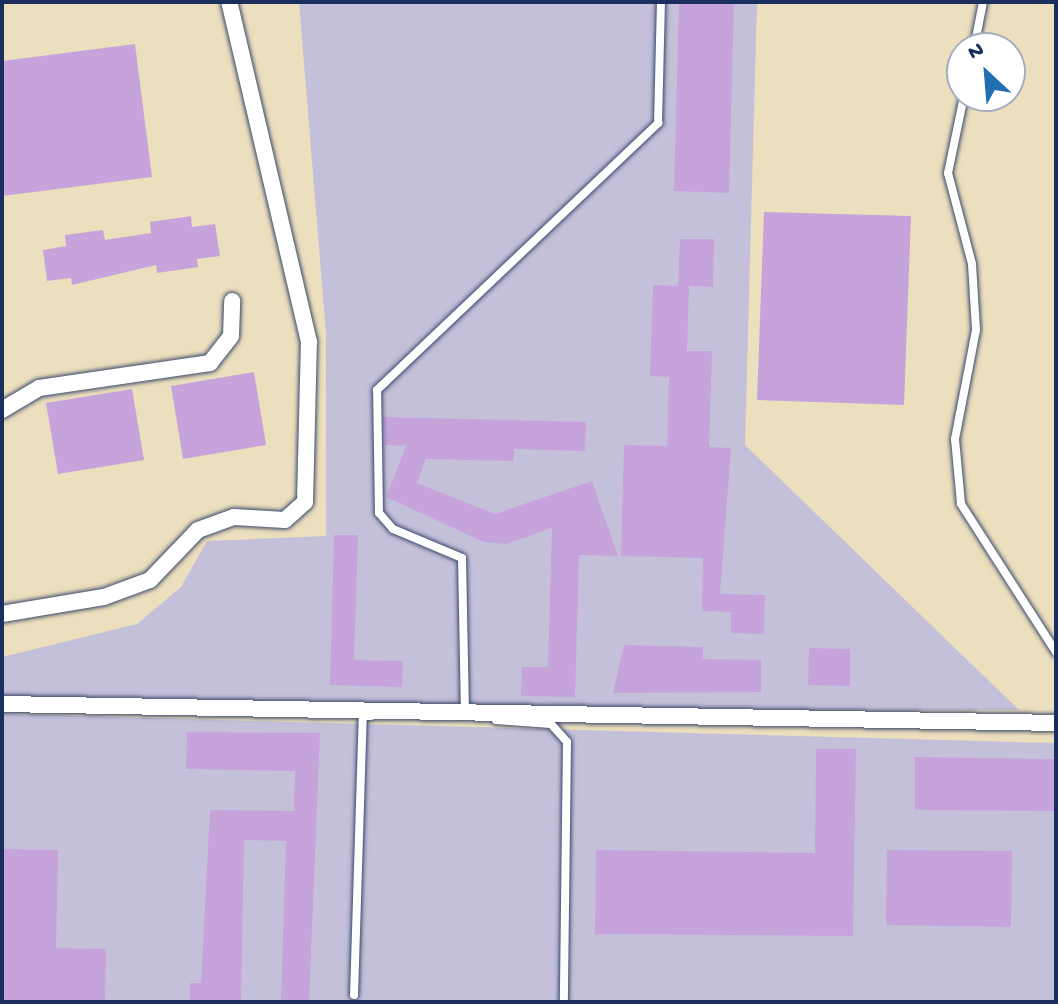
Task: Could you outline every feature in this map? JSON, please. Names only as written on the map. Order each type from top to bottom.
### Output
[{"type":"street","points":[[2,614],[139,584],[198,530],[234,517],[285,520],[305,502],[309,342],[229,2]]},
{"type":"street","points":[[2,410],[39,388],[210,363],[231,336],[232,301]]},
{"type":"street","points":[[2,704],[464,715],[1056,723]]},
{"type":"lane","points":[[464,715],[462,558],[393,529],[379,513],[377,390],[658,123],[661,2]]},
{"type":"lane","points":[[977,32],[983,2]]},
{"type":"lane","points":[[961,112],[948,173],[972,264],[976,330],[955,439],[961,504],[1056,652]]},
{"type":"lane","points":[[354,995],[363,716],[464,715],[551,724],[567,742],[564,1002]]},
{"type":"shaded area","points":[[299,2],[757,2],[745,445],[1019,710],[2,713],[2,657],[137,624],[181,587],[207,541],[326,536],[326,334]]},
{"type":"shaded area","points":[[2,714],[1056,743],[1056,1002],[2,1002]]},
{"type":"building","points":[[679,2],[734,2],[729,193],[674,191]]},
{"type":"building","points":[[135,44],[152,177],[2,196],[2,61]]},
{"type":"building","points":[[764,212],[911,216],[904,405],[757,400]]},
{"type":"building","points":[[191,216],[192,227],[215,224],[220,256],[197,259],[198,267],[157,273],[156,265],[72,285],[71,278],[47,281],[43,250],[66,246],[65,235],[103,230],[105,240],[151,233],[150,222]]},
{"type":"building","points":[[680,239],[714,239],[713,287],[689,286],[687,351],[712,351],[709,447],[731,448],[720,594],[765,595],[764,634],[731,633],[731,612],[702,611],[703,558],[621,556],[624,445],[667,446],[669,377],[650,376],[653,285],[678,286]]},
{"type":"building","points":[[254,372],[266,445],[183,459],[171,386]]},
{"type":"building","points":[[132,389],[144,460],[58,474],[46,403]]},
{"type":"building","points":[[384,417],[586,422],[585,451],[514,449],[514,461],[426,459],[417,483],[495,514],[592,481],[618,556],[579,555],[575,697],[521,696],[522,667],[548,667],[552,528],[506,544],[484,542],[386,497],[406,446],[385,445]]},
{"type":"building","points":[[334,535],[358,535],[354,660],[403,661],[402,687],[330,685]]},
{"type":"building","points":[[624,645],[703,647],[703,659],[761,660],[761,692],[613,693]]},
{"type":"building","points":[[809,648],[850,649],[850,686],[808,685]]},
{"type":"building","points":[[187,732],[320,733],[309,1002],[281,1002],[286,841],[244,840],[241,1002],[190,1002],[190,983],[201,983],[210,810],[294,811],[295,771],[186,769]]},
{"type":"building","points":[[816,749],[856,749],[853,936],[595,934],[596,850],[815,853]]},
{"type":"building","points":[[915,757],[1056,759],[1056,811],[915,810]]},
{"type":"building","points":[[2,849],[58,850],[56,948],[106,949],[105,1002],[2,1002]]},
{"type":"building","points":[[887,850],[1012,851],[1011,927],[886,925]]}]
